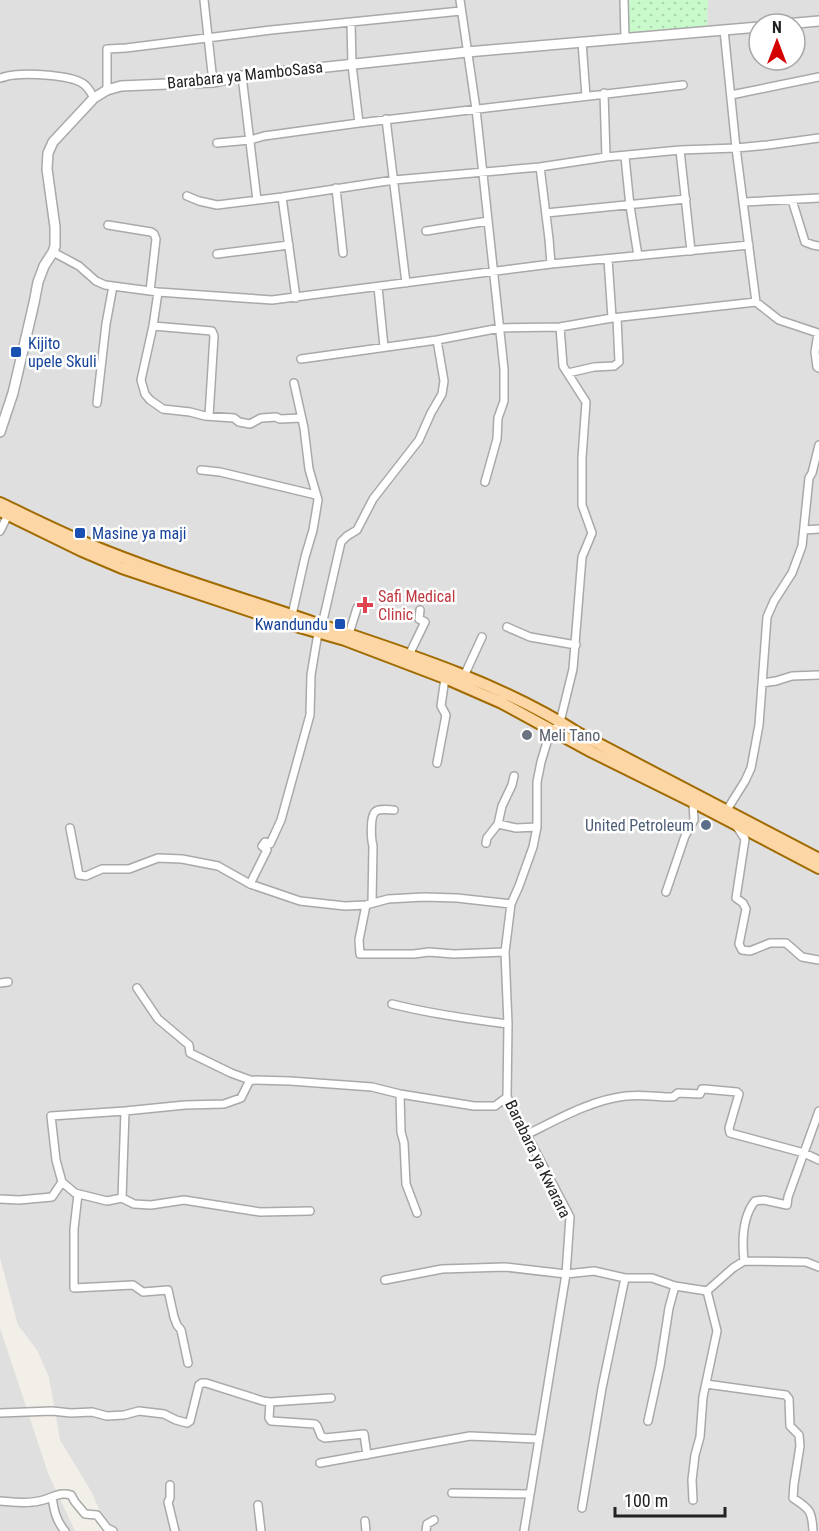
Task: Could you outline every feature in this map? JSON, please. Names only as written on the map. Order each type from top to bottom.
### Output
[{"type":"main road","points":[[0,502],[57,531],[116,555],[292,615],[345,640],[445,678],[506,694],[724,814],[819,859]]},
{"type":"main road","points":[[4,513],[122,568],[320,629],[350,634],[464,676],[502,703],[553,732],[693,802],[724,814],[735,825],[819,868]]},
{"type":"street","points":[[204,0],[213,82]]},
{"type":"street","points":[[460,0],[476,109],[504,369],[504,401],[498,418],[497,439],[485,482]]},
{"type":"street","points":[[624,0],[626,38]]},
{"type":"street","points":[[107,90],[107,48],[126,48],[351,22],[461,12]]},
{"type":"street","points":[[351,22],[352,65],[358,123]]},
{"type":"street","name":"Barabara ya MamboSasa","points":[[0,432],[13,393],[38,282],[55,246],[56,237],[47,169],[48,153],[53,142],[94,98],[107,90],[121,86],[213,82],[242,76],[467,52],[747,28]]},
{"type":"street","points":[[724,30],[736,148],[756,302]]},
{"type":"street","points":[[582,42],[586,96]]},
{"type":"street","points":[[0,78],[15,75],[44,75],[68,78],[81,82],[94,98]]},
{"type":"street","points":[[242,76],[257,200]]},
{"type":"street","points":[[731,95],[819,77]]},
{"type":"street","points":[[217,143],[386,119],[683,85]]},
{"type":"street","points":[[604,93],[606,158]]},
{"type":"street","points":[[386,119],[406,283]]},
{"type":"street","points":[[187,196],[217,204],[394,180],[819,138]]},
{"type":"street","points":[[680,150],[692,251]]},
{"type":"street","points":[[625,157],[638,256]]},
{"type":"street","points":[[540,167],[551,264]]},
{"type":"street","points":[[336,189],[343,253]]},
{"type":"street","points":[[282,196],[296,298]]},
{"type":"street","points":[[744,202],[819,198]]},
{"type":"street","points":[[546,213],[686,199]]},
{"type":"street","points":[[792,200],[805,242],[819,246]]},
{"type":"street","points":[[426,231],[488,221]]},
{"type":"street","points":[[108,225],[154,234],[156,239],[153,326],[141,380],[145,394],[154,404],[163,409],[234,418],[239,422],[250,424],[261,418],[302,418]]},
{"type":"street","points":[[217,254],[289,244]]},
{"type":"street","points":[[53,252],[79,266],[96,281],[113,286],[263,300],[296,298],[551,264],[749,245]]},
{"type":"street","points":[[568,373],[594,367],[614,366],[619,362],[608,259]]},
{"type":"street","points":[[97,403],[113,286]]},
{"type":"street","points":[[378,287],[384,347]]},
{"type":"street","points":[[301,359],[437,340],[500,328],[560,327],[614,318],[756,302],[779,320],[818,333],[815,352],[819,368]]},
{"type":"street","points":[[153,326],[212,332],[214,336],[209,416]]},
{"type":"street","points":[[560,327],[563,366],[586,402],[582,458],[582,505],[592,533],[582,557],[573,669],[560,722]]},
{"type":"street","points":[[250,884],[267,850],[262,846],[264,842],[270,844],[281,820],[310,715],[311,675],[341,542],[357,530],[374,499],[419,440],[442,394],[444,381],[437,340]]},
{"type":"street","points":[[292,615],[318,500],[309,469],[302,418],[294,383]]},
{"type":"street","points":[[724,814],[751,768],[759,725],[767,617],[774,601],[792,573],[802,546],[809,478],[819,445]]},
{"type":"street","points":[[201,470],[220,472],[316,495]]},
{"type":"street","points":[[0,531],[4,513]]},
{"type":"street","points":[[804,530],[819,529]]},
{"type":"street","points":[[350,634],[357,608]]},
{"type":"street","points":[[409,655],[425,622],[419,619],[420,610]]},
{"type":"street","points":[[507,627],[530,637],[576,645]]},
{"type":"street","points":[[464,676],[482,637]]},
{"type":"street","points":[[762,683],[792,676],[819,675]]},
{"type":"street","points":[[437,763],[446,715],[441,706],[445,678]]},
{"type":"street","name":"Barabara ya Kwarara","points":[[524,1531],[566,1274],[570,1217],[507,1097],[506,952],[511,904],[533,847],[537,827],[537,782],[541,762],[548,742],[560,722]]},
{"type":"street","points":[[486,843],[487,838],[498,824],[502,806],[513,785],[514,776]]},
{"type":"street","points":[[666,892],[685,836],[694,820],[693,802]]},
{"type":"street","points":[[394,810],[379,810],[373,814],[369,904],[359,940],[360,954],[506,952]]},
{"type":"street","points":[[498,824],[516,828],[537,827]]},
{"type":"street","points":[[735,825],[745,839],[736,898],[743,903],[746,909],[739,944],[742,950],[750,951],[770,943],[786,943],[802,957],[819,960]]},
{"type":"street","points":[[70,828],[79,874],[86,876],[102,869],[129,868],[158,858],[182,859],[218,866],[250,884],[300,901],[345,906],[369,904],[388,899],[424,897],[511,904]]},
{"type":"street","points":[[137,988],[158,1019],[189,1045],[190,1053],[250,1080],[372,1087],[474,1106],[495,1106],[507,1097]]},
{"type":"street","points":[[392,1004],[457,1018],[508,1024]]},
{"type":"street","points":[[250,1080],[241,1098],[224,1104],[51,1116],[56,1160],[62,1182],[75,1193],[107,1201],[122,1198],[134,1204],[151,1204],[184,1200],[260,1212],[310,1211]]},
{"type":"street","points":[[526,1135],[565,1115],[625,1096],[673,1097],[678,1093],[700,1094],[704,1089],[739,1094],[729,1128],[730,1133],[804,1153],[819,1160]]},
{"type":"street","points":[[400,1094],[406,1184],[417,1213]]},
{"type":"street","points":[[122,1198],[125,1111]]},
{"type":"street","points":[[744,1262],[742,1242],[751,1206],[755,1201],[764,1200],[787,1205],[819,1111]]},
{"type":"street","points":[[0,1199],[52,1197],[62,1182]]},
{"type":"street","points":[[78,1194],[74,1229],[74,1288],[132,1285],[143,1292],[168,1290],[174,1317],[181,1330],[188,1363]]},
{"type":"street","points":[[385,1280],[442,1269],[505,1267],[566,1274],[594,1271],[625,1278],[652,1278],[675,1286],[706,1291],[744,1262],[806,1262],[819,1267]]},
{"type":"street","points":[[582,1508],[602,1388],[625,1278]]},
{"type":"street","points":[[648,1421],[675,1286]]},
{"type":"street","points":[[693,1500],[692,1480],[700,1437],[701,1408],[717,1331],[706,1291]]},
{"type":"street","points":[[0,1413],[92,1412],[107,1416],[139,1411],[164,1414],[187,1423],[190,1421],[199,1385],[202,1383],[270,1402],[331,1398]]},
{"type":"street","points":[[706,1384],[786,1395],[789,1399],[790,1426],[799,1435],[800,1446],[793,1498],[804,1505],[812,1515],[813,1531]]},
{"type":"street","points":[[270,1402],[269,1418],[271,1421],[315,1424],[321,1436],[325,1438],[364,1434],[367,1455]]},
{"type":"street","points":[[320,1462],[471,1436],[538,1439]]},
{"type":"street","points":[[170,1485],[168,1502],[175,1531]]},
{"type":"street","points":[[0,1501],[21,1504],[40,1501],[64,1493],[71,1495],[85,1514],[97,1515],[106,1528],[113,1531]]},
{"type":"street","points":[[452,1493],[530,1494]]},
{"type":"street","points":[[52,1497],[54,1514],[65,1531]]},
{"type":"street","points":[[258,1504],[261,1531]]},
{"type":"street","points":[[426,1531],[427,1524],[434,1520]]},
{"type":"street","points":[[365,1521],[366,1531]]},
{"type":"shaded area","points":[[0,0],[819,0],[819,1531],[109,1531],[91,1491],[60,1440],[49,1377],[37,1350],[18,1325],[0,1258]]},
{"type":"shaded area","points":[[0,1328],[48,1473],[75,1531],[0,1531]]},
{"type":"green space","points":[[628,0],[708,0],[707,26],[629,32]]},
{"type":"place","name":"Kijito upele Skuli","points":[[16,352]]},
{"type":"place","name":"Masine ya maji","points":[[80,533]]},
{"type":"place","name":"Safi Medical Clinic","points":[[365,605]]},
{"type":"place","name":"Kwandundu","points":[[340,624]]},
{"type":"place","name":"Meli Tano","points":[[527,735]]},
{"type":"place","name":"United Petroleum","points":[[706,825]]}]
